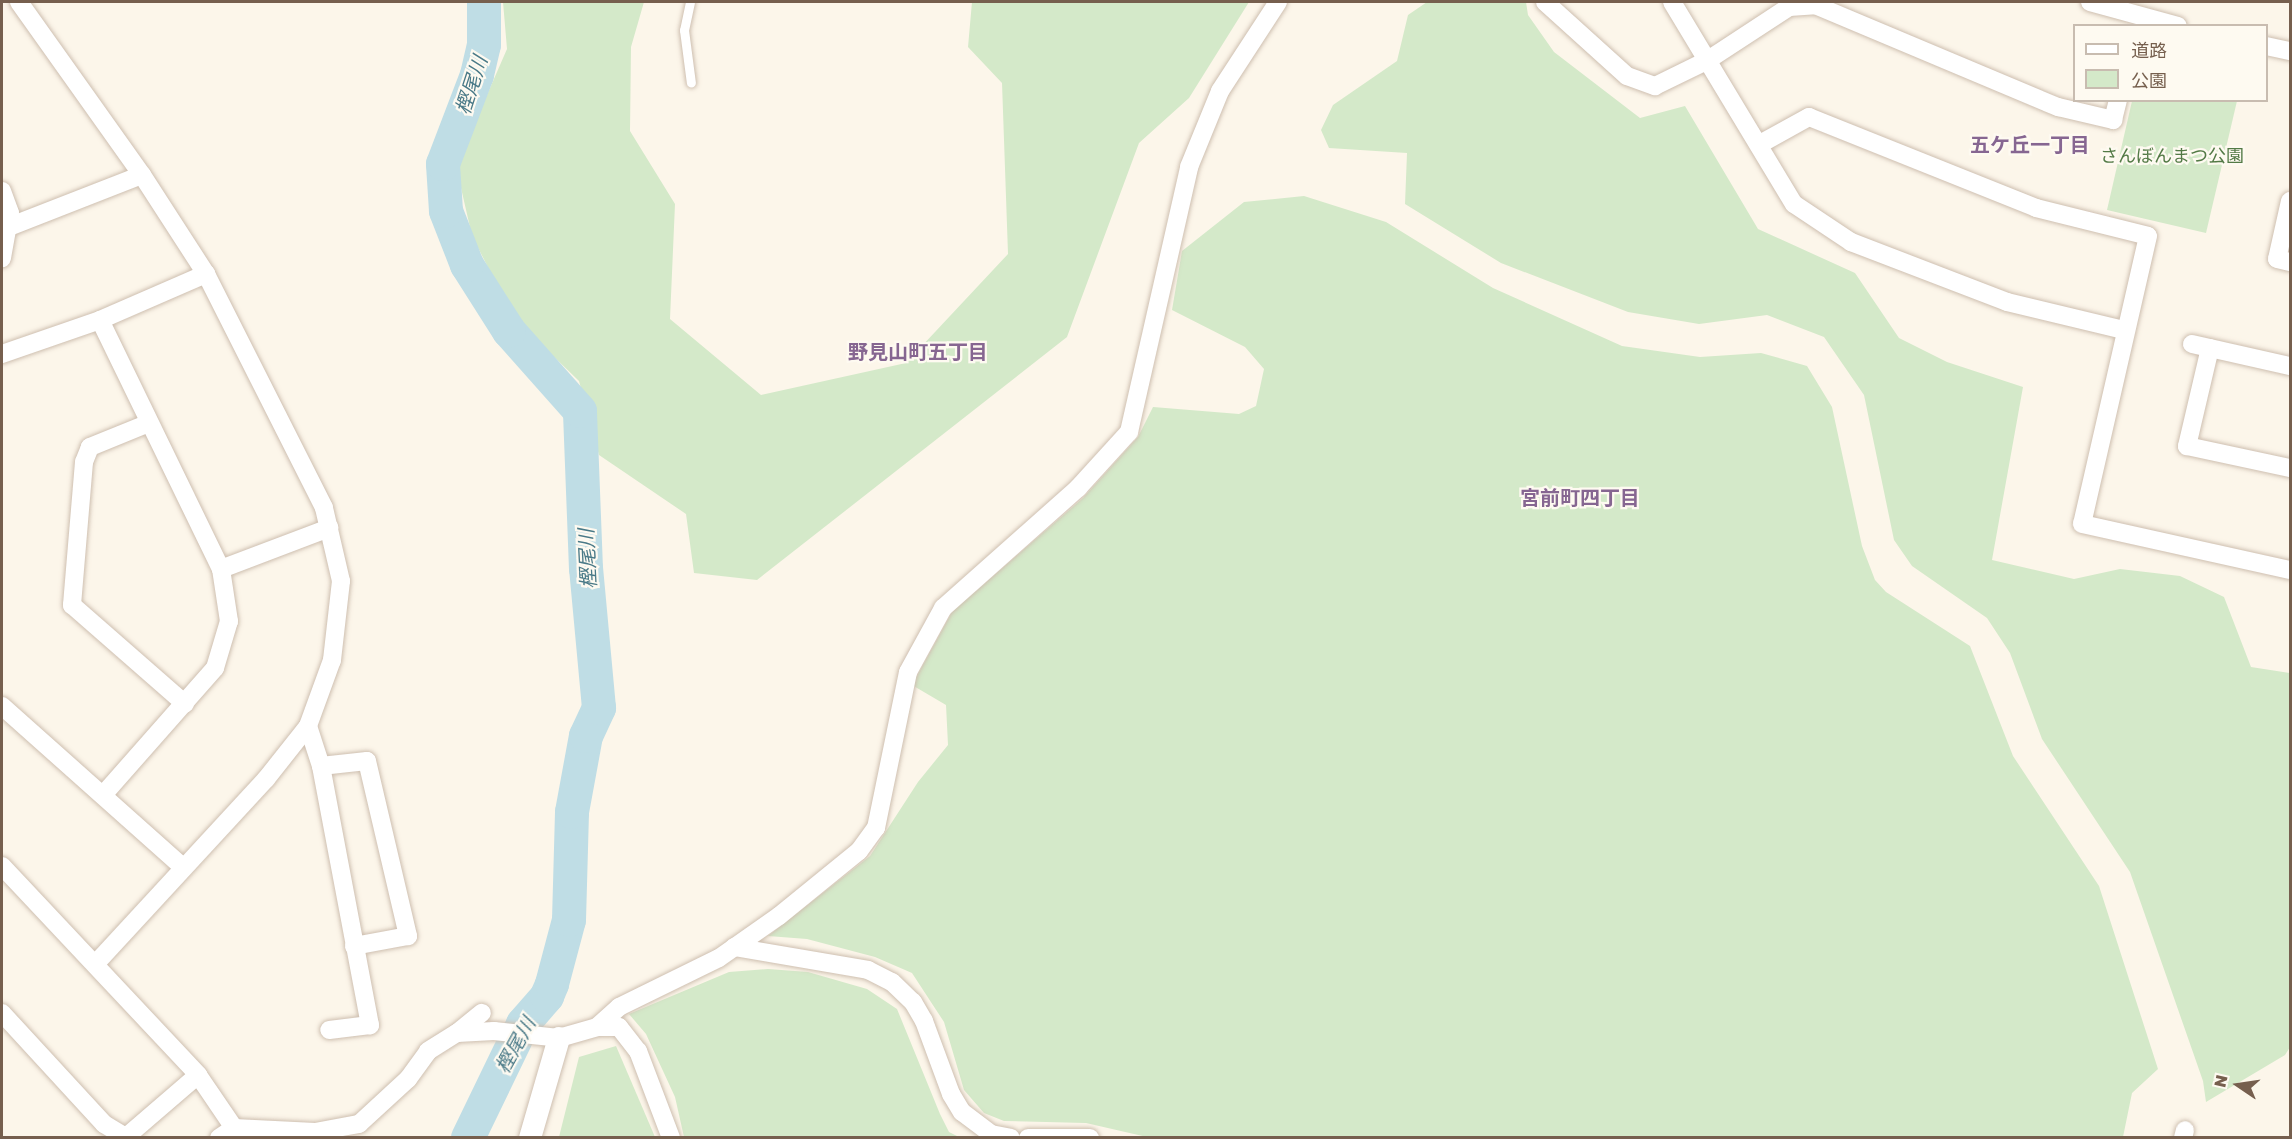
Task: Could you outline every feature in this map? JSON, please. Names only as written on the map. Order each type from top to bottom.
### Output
[{"type":"street","points":[[19,2],[142,175],[206,274],[324,508],[341,581],[339,623],[332,660],[308,726],[266,780],[96,963]]},
{"type":"street","points":[[597,1027],[619,1007],[676,982],[734,947],[859,851],[876,828],[908,672],[943,608],[1078,488],[1130,432],[1190,167],[1220,91],[1278,2]]},
{"type":"street","points":[[1545,2],[1627,76],[1655,86],[1707,60],[1789,7],[1815,5],[2058,107],[2113,120],[2118,102]]},
{"type":"street","points":[[1672,2],[1760,144],[1794,204],[1851,242],[2007,302],[2124,330]]},
{"type":"street","points":[[2090,2],[2136,21],[2161,24]]},
{"type":"street","points":[[2268,46],[2290,51]]},
{"type":"street","points":[[1760,144],[1809,117],[2036,208],[2148,236],[2124,330],[2082,524],[2290,570]]},
{"type":"street","points":[[6,228],[142,175]]},
{"type":"street","points":[[2,191],[10,213],[2,258]]},
{"type":"street","points":[[2290,201],[2277,259],[2290,262]]},
{"type":"street","points":[[2,354],[100,320],[206,274]]},
{"type":"street","points":[[100,320],[221,569],[228,621],[224,645],[215,668],[104,794]]},
{"type":"street","points":[[2290,366],[2201,346],[2187,446],[2290,468]]},
{"type":"street","points":[[149,423],[90,447],[84,462],[72,605],[185,704]]},
{"type":"street","points":[[221,569],[329,528]]},
{"type":"street","points":[[2,706],[104,794],[183,867]]},
{"type":"street","points":[[308,726],[321,766],[370,1025],[329,1030]]},
{"type":"street","points":[[321,766],[368,761],[408,936],[354,946]]},
{"type":"street","points":[[2,869],[96,963],[198,1075],[227,1133],[315,1132],[359,1125],[408,1079],[428,1051],[457,1033],[482,1013]]},
{"type":"street","points":[[734,947],[868,970],[892,982],[913,1002],[924,1021],[951,1094],[962,1112],[991,1134],[1011,1137]]},
{"type":"street","points":[[2,1013],[104,1124],[126,1137],[198,1075]]},
{"type":"street","points":[[457,1033],[494,1031],[559,1038],[597,1027],[619,1028],[638,1051],[654,1085],[671,1137]]},
{"type":"street","points":[[530,1137],[559,1038]]},
{"type":"street","points":[[1028,1137],[1090,1137]]},
{"type":"lane","points":[[690,2],[684,30],[691,83]]},
{"type":"green space","points":[[503,2],[644,2],[631,47],[630,131],[675,204],[670,319],[761,395],[906,363],[1008,254],[1002,83],[968,47],[972,2],[1249,2],[1189,98],[1139,143],[1067,337],[757,580],[694,573],[686,514],[599,455],[579,381],[514,318],[472,236],[456,166],[507,49]]},
{"type":"green space","points":[[1427,2],[1526,2],[1528,15],[1554,52],[1640,118],[1685,106],[1758,229],[1855,273],[1899,338],[1947,362],[2023,387],[1992,560],[2074,579],[2120,569],[2180,576],[2224,597],[2251,667],[2290,673],[2290,1047],[2285,1055],[2206,1102],[2203,1081],[2130,872],[2042,739],[2010,653],[1987,618],[1912,566],[1894,540],[1864,395],[1824,337],[1767,315],[1699,324],[1628,312],[1501,263],[1405,204],[1407,153],[1329,148],[1321,130],[1333,105],[1397,61],[1408,15]]},
{"type":"green space","name":"さんぼんまつ公園","points":[[2132,102],[2237,102],[2206,233],[2107,210]]},
{"type":"green space","points":[[1304,196],[1386,222],[1493,288],[1622,346],[1700,357],[1761,353],[1807,366],[1832,407],[1862,546],[1875,580],[1886,592],[1970,646],[2013,756],[2099,886],[2158,1069],[2132,1093],[2123,1137],[1147,1137],[1086,1123],[1004,1121],[984,1113],[964,1090],[944,1022],[912,973],[875,957],[807,939],[768,936],[870,856],[918,782],[948,745],[946,705],[912,685],[952,612],[1083,498],[1138,437],[1153,407],[1239,414],[1256,406],[1264,369],[1245,347],[1172,310],[1182,251],[1244,202]]},
{"type":"green space","points":[[768,969],[808,972],[867,989],[897,1009],[940,1114],[949,1132],[959,1137],[684,1137],[675,1097],[646,1034],[629,1014],[729,972]]},
{"type":"green space","points":[[616,1046],[655,1137],[559,1137],[579,1057]]},
{"type":"waterway","name":"樫尾川","points":[[468,1138],[523,1024],[547,996],[552,984],[569,920],[572,812],[586,736],[599,708],[586,569],[580,411],[509,331],[467,265],[446,211],[443,164],[477,75],[484,45],[484,2]]},
{"type":"district","name":"五ケ丘一丁目","points":[[2030,144]]},
{"type":"district","name":"野見山町五丁目","points":[[918,351]]},
{"type":"district","name":"宮前町四丁目","points":[[1580,497]]}]
